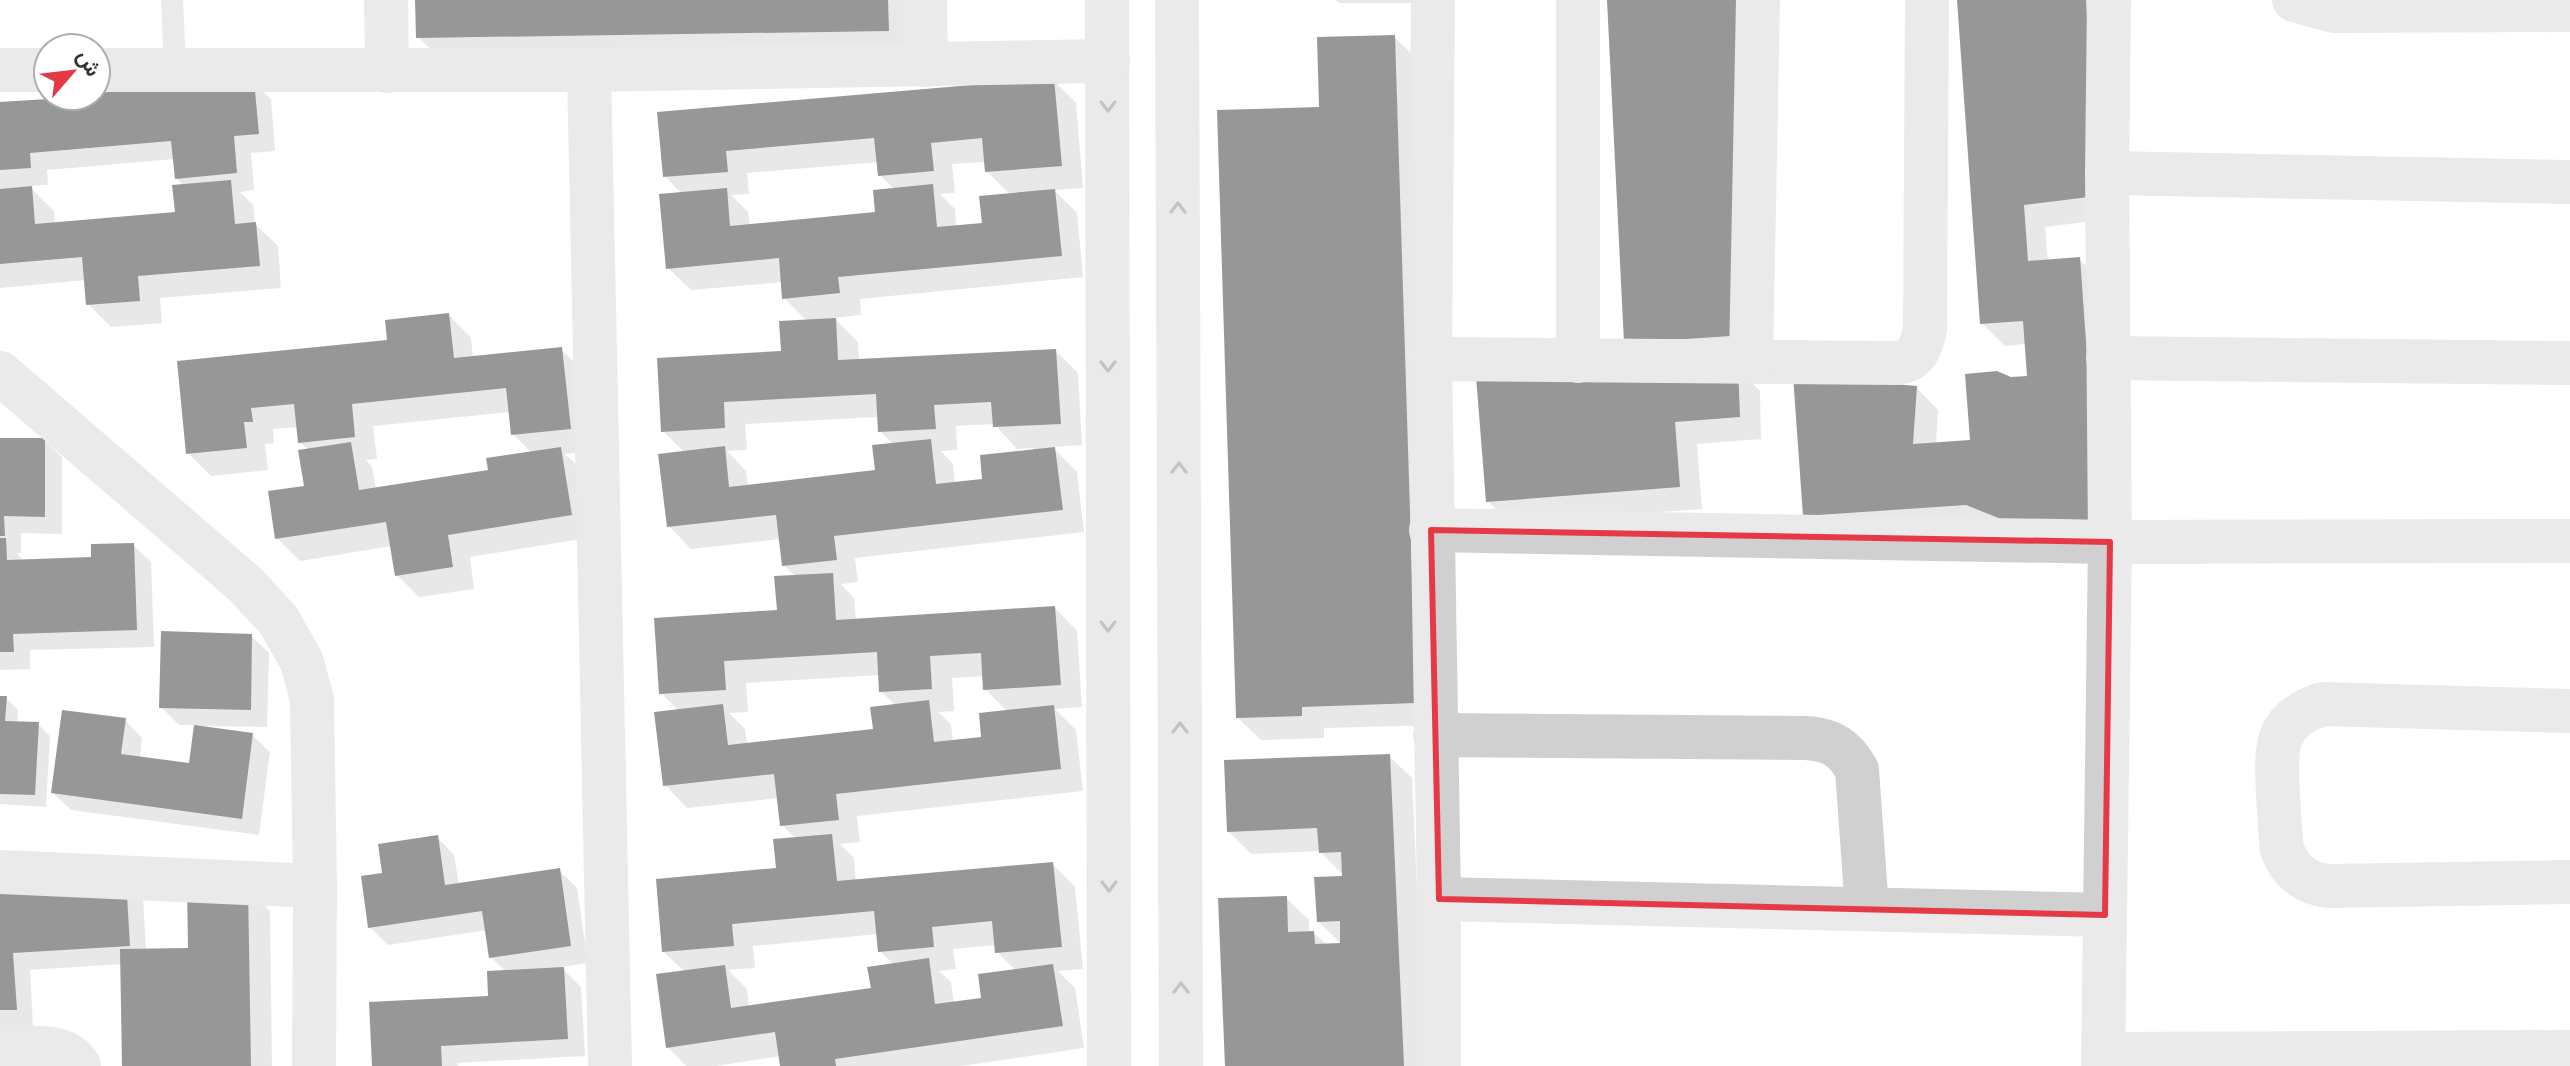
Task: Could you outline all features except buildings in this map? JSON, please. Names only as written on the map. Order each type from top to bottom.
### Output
[{"type":"street","points":[[386,0],[387,71]]},
{"type":"street","points":[[925,0],[926,65]]},
{"type":"street","points":[[1107,0],[1109,1066]]},
{"type":"street","points":[[1177,0],[1181,1066]]},
{"type":"street","points":[[1433,0],[1430,359],[1439,1066]]},
{"type":"street","points":[[1578,0],[1578,361]]},
{"type":"street","points":[[1751,360],[1758,0]]},
{"type":"street","points":[[1430,359],[1906,362],[1919,352],[1925,329],[1927,0]]},
{"type":"street","points":[[2109,0],[2110,542],[2103,1060],[2570,1052]]},
{"type":"street","points":[[2294,0],[2334,11],[2570,10]]},
{"type":"street","points":[[112,70],[589,70],[1108,61]]},
{"type":"street","points":[[0,70],[32,70]]},
{"type":"street","points":[[589,70],[610,1066]]},
{"type":"street","points":[[2107,173],[2570,182]]},
{"type":"street","points":[[2108,358],[2570,363]]},
{"type":"street","points":[[0,373],[245,584],[279,621],[302,662],[312,700],[314,1066]]},
{"type":"street","points":[[1431,530],[2110,542],[2570,541]]},
{"type":"street","points":[[2570,711],[2323,704],[2304,710],[2288,723],[2279,741],[2276,761],[2282,850],[2287,862],[2306,881],[2331,886],[2570,882]]},
{"type":"street","points":[[1435,735],[1821,738],[1837,744],[1849,755],[1857,770],[1867,909]]},
{"type":"street","points":[[0,872],[315,886]]},
{"type":"street","points":[[1439,899],[2105,915]]},
{"type":"street","points":[[0,1048],[61,1050],[71,1055],[79,1066]]},
{"type":"lane","points":[[172,0],[175,70]]},
{"type":"highlighted area","points":[[1431,530],[2110,542],[2105,915],[1439,899]]}]
